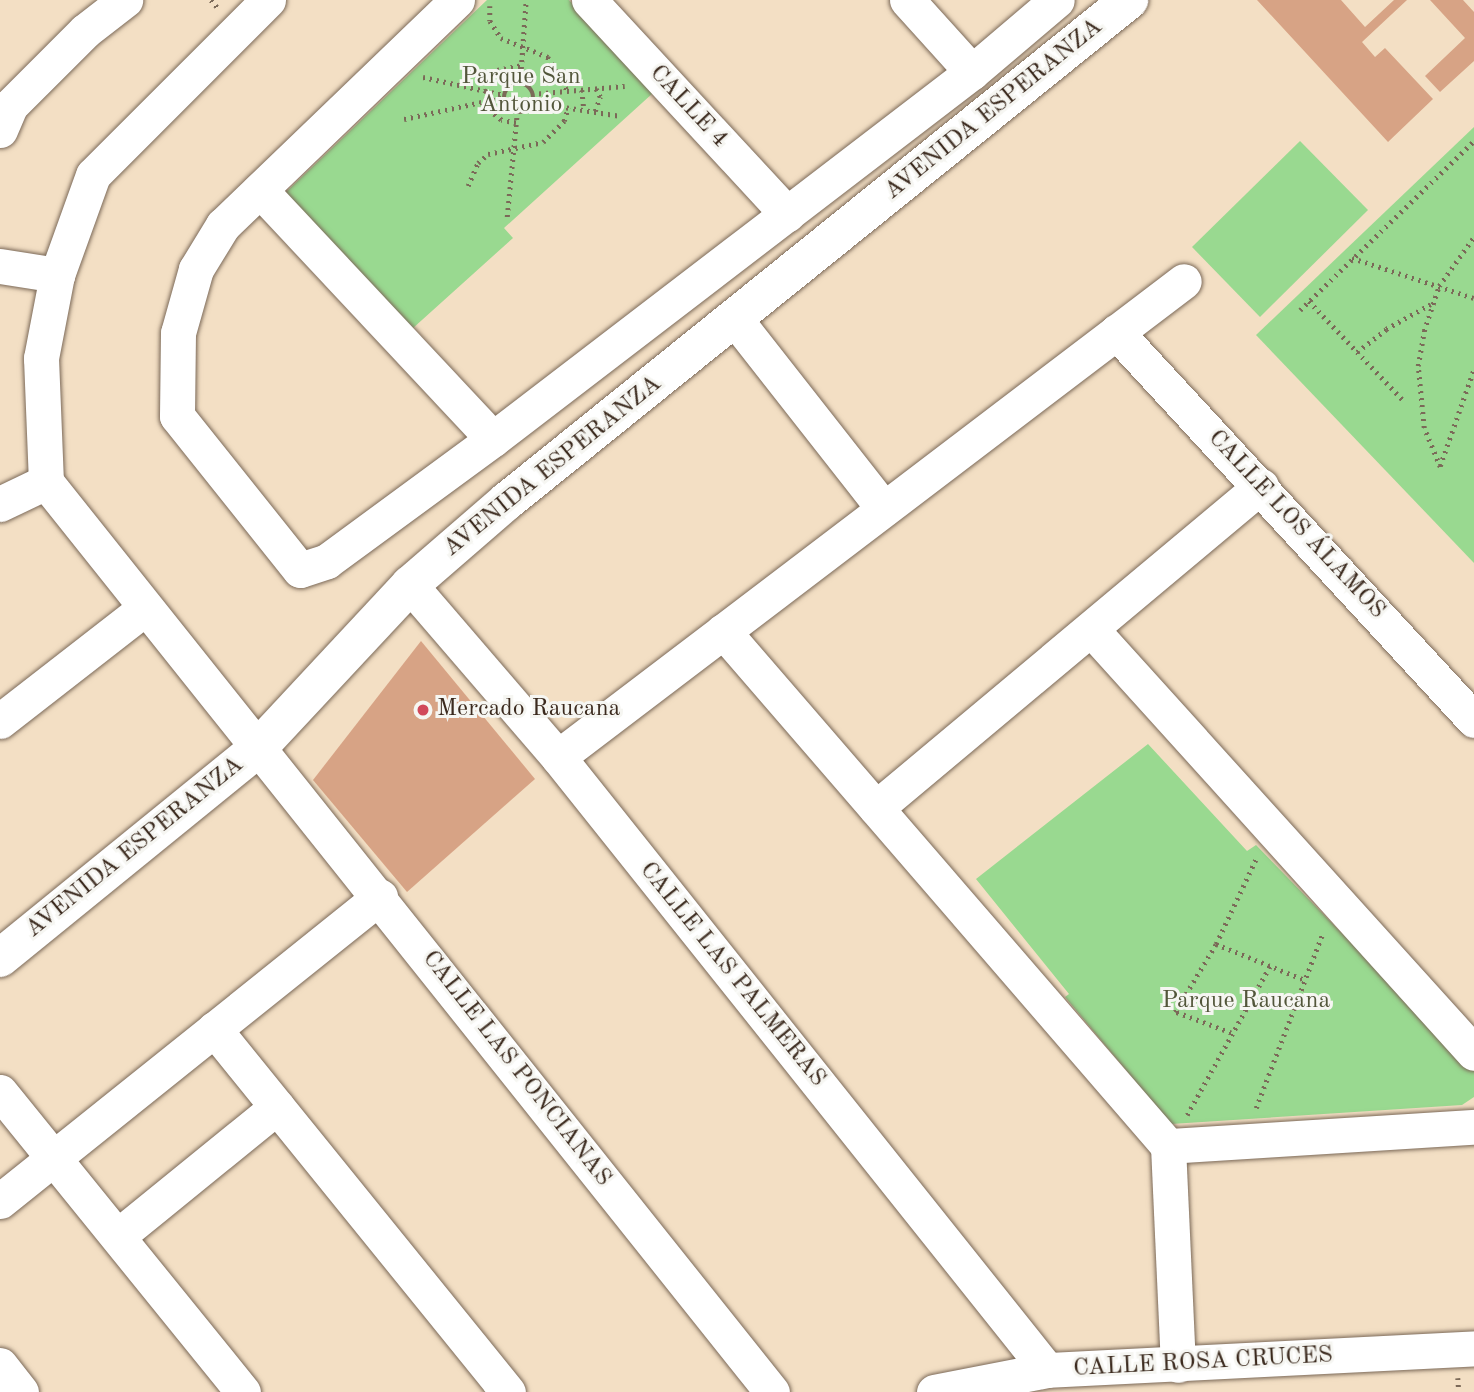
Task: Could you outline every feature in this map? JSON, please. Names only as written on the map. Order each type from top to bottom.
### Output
[{"type":"street","points":[[0,130],[10,106],[85,31],[125,0]]},
{"type":"street","points":[[0,504],[46,482],[41,358],[57,275],[93,174],[268,0]]},
{"type":"street","points":[[457,0],[223,225],[196,269],[178,333],[177,416],[300,569],[327,561],[493,439],[972,72],[1057,0]]},
{"type":"street","name":"CALLE 4","points":[[589,0],[787,214]]},
{"type":"street","points":[[906,0],[972,72]]},
{"type":"street","name":"AVENIDA ESPERANZA","points":[[0,958],[258,748],[410,585],[1129,0]]},
{"type":"street","points":[[260,190],[493,439]]},
{"type":"street","points":[[0,266],[57,275]]},
{"type":"street","points":[[558,757],[1184,281]]},
{"type":"street","points":[[735,319],[884,509]]},
{"type":"street","name":"CALLE LOS ÁLAMOS","points":[[1116,332],[1261,486],[1474,720]]},
{"type":"street","name":"CALLE LAS PONCIANAS","points":[[46,482],[144,609],[380,897],[772,1392]]},
{"type":"street","points":[[876,808],[1261,486]]},
{"type":"street","name":"CALLE LAS PALMERAS","points":[[410,585],[558,757],[1047,1370]]},
{"type":"street","points":[[0,722],[144,609]]},
{"type":"street","points":[[1091,629],[1474,1053]]},
{"type":"street","points":[[723,631],[1168,1146],[1178,1364]]},
{"type":"street","points":[[0,1201],[380,897]]},
{"type":"street","points":[[214,1029],[508,1392]]},
{"type":"street","points":[[0,1092],[243,1392]]},
{"type":"street","points":[[118,1236],[277,1107]]},
{"type":"street","points":[[1168,1146],[1474,1127]]},
{"type":"street","name":"CALLE ROSA CRUCES","points":[[934,1392],[1047,1370],[1474,1348]]},
{"type":"street","points":[[0,1365],[21,1392]]},
{"type":"path","points":[[404,118],[504,96],[520,83],[526,0]]},
{"type":"path","points":[[491,2],[494,30],[507,43],[548,57],[568,91]]},
{"type":"path","points":[[516,123],[501,120],[486,101],[485,91],[497,70],[522,65]]},
{"type":"path","points":[[414,75],[504,96]]},
{"type":"path","points":[[520,83],[532,94],[639,85]]},
{"type":"path","points":[[595,112],[600,97],[596,89]]},
{"type":"path","points":[[583,90],[579,97],[584,110]]},
{"type":"path","points":[[532,94],[532,102]]},
{"type":"path","points":[[504,96],[510,110],[517,113]]},
{"type":"path","points":[[507,217],[517,113],[532,102],[621,116]]},
{"type":"path","points":[[468,186],[478,163],[488,154],[543,142],[564,121],[568,107]]},
{"type":"path","points":[[1300,310],[1474,141]]},
{"type":"path","points":[[1474,237],[1439,286],[1432,304],[1418,366],[1418,396],[1424,428],[1440,467],[1474,369]]},
{"type":"path","points":[[1352,258],[1474,298]]},
{"type":"path","points":[[1308,301],[1403,400]]},
{"type":"path","points":[[1357,352],[1386,329],[1432,304]]},
{"type":"path","points":[[1467,389],[1474,388]]},
{"type":"path","points":[[1231,1033],[1175,1012],[1216,944],[1259,853]]},
{"type":"path","points":[[1255,1112],[1326,922]]},
{"type":"path","points":[[1216,944],[1305,980]]},
{"type":"path","points":[[1186,1116],[1270,967]]},
{"type":"green space","name":"Parque San Antonio","points":[[487,0],[569,0],[653,93],[504,228],[513,238],[412,329],[285,193]]},
{"type":"green space","points":[[1474,127],[1474,563],[1256,335]]},
{"type":"green space","points":[[1300,141],[1368,210],[1260,317],[1192,247]]},
{"type":"green space","name":"Parque Raucana","points":[[1148,744],[1247,851],[1256,845],[1474,1069],[1474,1097],[1462,1105],[1171,1124],[1065,997],[1069,994],[976,879]]},
{"type":"building","points":[[1257,0],[1341,0],[1365,27],[1394,0],[1407,0],[1362,42],[1375,57],[1385,48],[1433,99],[1388,142]]},
{"type":"building","points":[[1430,0],[1463,0],[1474,12],[1474,61],[1440,92],[1425,76],[1465,38]]},
{"type":"building","name":"Mercado Raucana","points":[[421,641],[535,779],[407,892],[313,780]]},
{"type":"place","name":"Mercado Raucana","points":[[423,710]]}]
